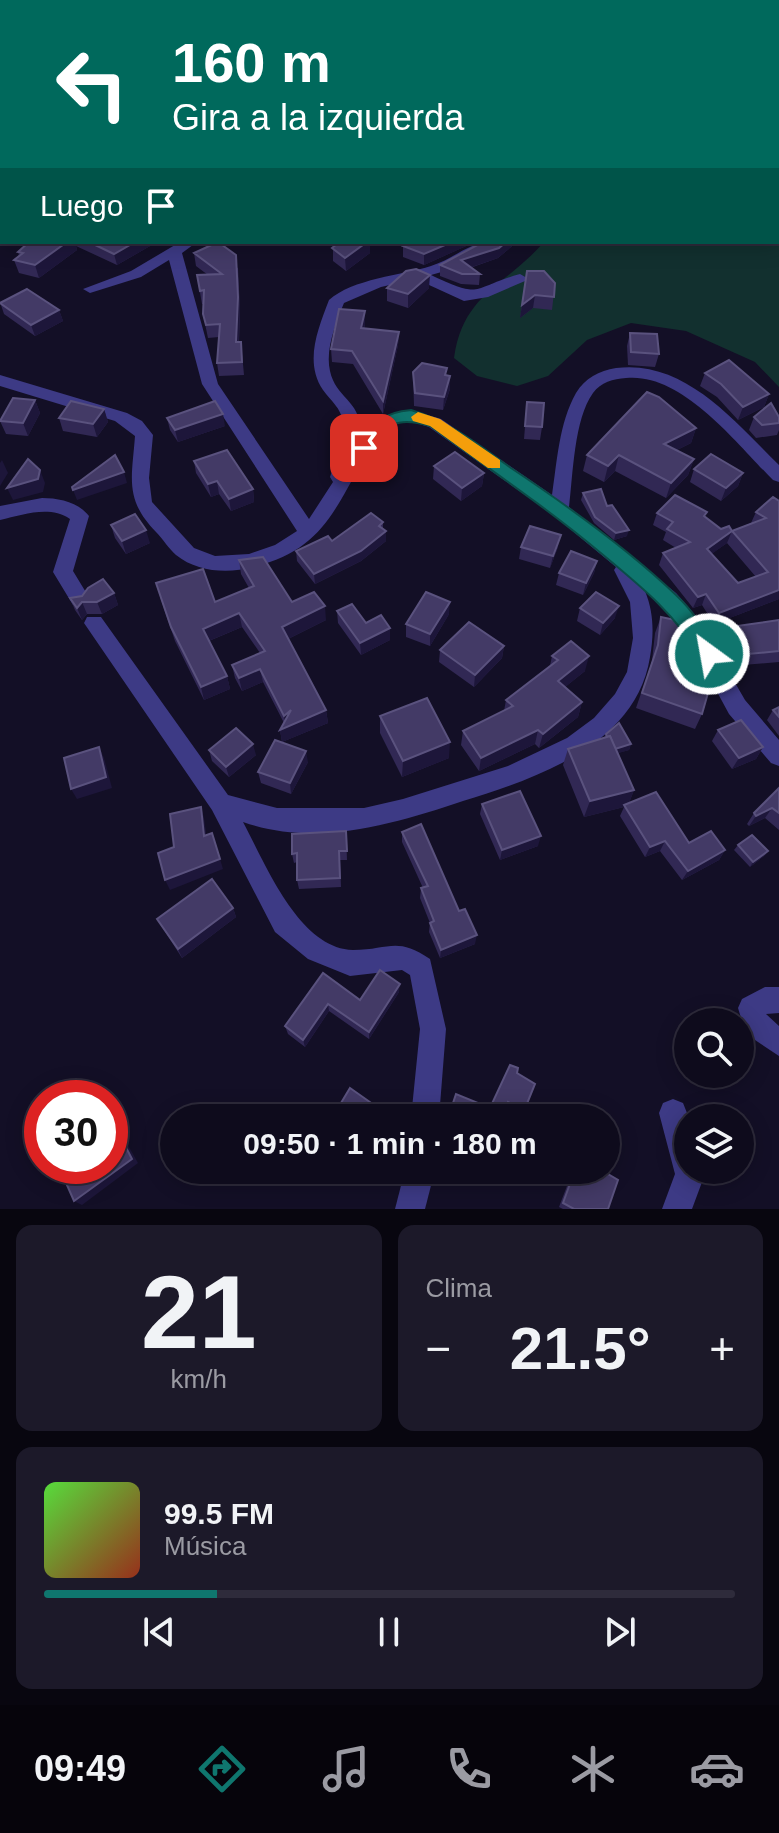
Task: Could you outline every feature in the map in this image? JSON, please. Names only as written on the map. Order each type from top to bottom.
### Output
[{"type":"street","points":[[335,493],[352,428],[347,405],[324,379],[322,362],[337,300],[348,294],[440,268],[484,244]]},
{"type":"street","points":[[90,289],[136,274],[182,246],[210,384],[308,533]]},
{"type":"street","points":[[418,274],[464,296],[483,294],[520,278]]},
{"type":"street","points":[[559,509],[576,417],[584,394],[597,379],[620,372],[647,372],[677,383],[779,476]]},
{"type":"street","points":[[0,380],[121,417],[136,425],[144,435],[140,493],[144,507],[187,553],[206,561],[263,558],[285,549],[308,533],[379,426],[396,416],[411,415],[435,423],[559,509],[669,599],[690,623],[737,707],[779,756]]},
{"type":"street","points":[[0,513],[54,502],[69,507],[80,516],[63,572],[80,599]]},
{"type":"street","points":[[220,803],[265,818],[375,817],[519,774],[563,754],[608,720],[627,697],[643,658],[644,619],[637,592],[627,573],[600,543]]},
{"type":"street","points":[[94,623],[220,803],[284,923],[317,950],[350,963],[405,957],[421,968],[433,1029],[426,1104]]},
{"type":"street","points":[[779,1000],[765,1000],[751,1008],[755,1025],[779,1042]]},
{"type":"street","points":[[410,1209],[416,1184]]},
{"type":"street","points":[[677,1209],[686,1184]]},
{"type":"green space","points":[[542,244],[779,244],[779,387],[755,362],[686,331],[631,323],[587,340],[548,376],[517,386],[477,376],[454,358],[459,336],[476,304]]},
{"type":"building","points":[[27,244],[64,244],[35,265],[14,260],[23,253],[18,252]]},
{"type":"building","points":[[93,244],[132,244],[114,254]]},
{"type":"building","points":[[221,244],[236,255],[236,342],[241,342],[242,362],[217,363],[220,324],[206,325],[204,290],[200,291],[197,275],[222,274],[194,253]]},
{"type":"building","points":[[337,244],[364,244],[345,258],[332,248]]},
{"type":"building","points":[[406,244],[447,244],[424,254],[403,246]]},
{"type":"building","points":[[479,244],[504,244],[461,260],[480,274],[462,274],[440,265]]},
{"type":"building","points":[[416,269],[430,275],[408,294],[387,288],[406,271]]},
{"type":"building","points":[[527,271],[544,271],[555,283],[554,297],[535,295],[522,305]]},
{"type":"building","points":[[27,289],[59,310],[31,325],[0,303]]},
{"type":"building","points":[[339,309],[365,311],[361,328],[399,332],[383,401],[352,351],[331,349]]},
{"type":"building","points":[[630,333],[657,334],[659,354],[631,352]]},
{"type":"building","points":[[729,360],[769,394],[743,407],[721,384],[705,373]]},
{"type":"building","points":[[422,363],[447,368],[445,375],[450,376],[444,397],[415,393],[413,372]]},
{"type":"building","points":[[647,392],[659,397],[696,428],[664,444],[694,459],[671,483],[619,455],[608,466],[587,455]]},
{"type":"building","points":[[13,398],[35,400],[23,423],[0,421]]},
{"type":"building","points":[[71,401],[104,409],[93,424],[59,418]]},
{"type":"building","points":[[215,401],[223,414],[175,430],[167,418]]},
{"type":"building","points":[[527,402],[544,403],[542,427],[525,426]]},
{"type":"building","points":[[771,403],[779,423],[762,425],[754,417]]},
{"type":"building","points":[[227,450],[253,489],[229,499],[217,481],[208,484],[194,461]]},
{"type":"building","points":[[455,452],[484,473],[462,488],[434,466]]},
{"type":"building","points":[[711,454],[743,473],[726,488],[694,469]]},
{"type":"building","points":[[115,455],[124,472],[73,490],[72,487]]},
{"type":"building","points":[[28,459],[40,470],[38,479],[7,488]]},
{"type":"building","points":[[601,489],[607,506],[612,505],[629,530],[616,533],[595,517],[583,493]]},
{"type":"building","points":[[675,495],[707,512],[704,516],[721,529],[729,526],[732,531],[766,518],[756,512],[773,497],[779,501],[779,590],[719,613],[706,594],[698,597],[663,553],[690,542],[667,529],[673,522],[657,513]],"holes":[[[732,531],[768,572],[738,583],[707,549]]]},
{"type":"building","points":[[371,513],[383,522],[379,526],[386,531],[361,551],[314,574],[296,551],[328,536],[332,541]]},
{"type":"building","points":[[135,514],[146,530],[122,541],[111,525]]},
{"type":"building","points":[[530,526],[561,535],[553,556],[521,547]]},
{"type":"building","points":[[571,551],[597,561],[586,583],[559,573]]},
{"type":"building","points":[[263,557],[292,602],[314,592],[325,606],[282,627],[326,710],[280,730],[291,710],[284,716],[260,669],[239,678],[232,665],[265,651],[239,613],[203,629],[227,676],[201,687],[171,627],[156,583],[203,569],[215,602],[254,586],[239,560]]},
{"type":"building","points":[[103,579],[114,593],[97,602],[82,602],[77,608],[70,598],[82,596],[88,588]]},
{"type":"building","points":[[426,592],[450,602],[430,634],[406,624]]},
{"type":"building","points":[[596,592],[619,606],[603,623],[580,608]]},
{"type":"building","points":[[352,604],[366,623],[381,615],[390,628],[360,643],[337,611]]},
{"type":"building","points":[[661,617],[680,621],[682,630],[690,629],[684,677],[710,686],[702,714],[642,693],[658,645]]},
{"type":"building","points":[[779,620],[779,651],[748,654],[737,626]]},
{"type":"building","points":[[469,622],[504,646],[475,675],[440,650]]},
{"type":"building","points":[[571,641],[589,656],[558,681],[582,702],[543,734],[538,730],[481,758],[463,731],[513,706],[506,700],[558,660],[552,656]]},
{"type":"building","points":[[427,698],[450,742],[403,761],[380,716]]},
{"type":"building","points":[[741,720],[763,747],[739,758],[718,730]]},
{"type":"building","points":[[619,723],[631,744],[615,749],[610,736],[606,734]]},
{"type":"building","points":[[236,728],[253,744],[226,767],[209,750]]},
{"type":"building","points":[[610,736],[634,790],[590,801],[568,749]]},
{"type":"building","points":[[275,740],[306,751],[290,783],[258,772]]},
{"type":"building","points":[[99,747],[106,777],[71,789],[64,758]]},
{"type":"building","points":[[779,788],[779,813],[772,808],[756,816],[754,813]]},
{"type":"building","points":[[520,791],[541,836],[502,850],[482,804]]},
{"type":"building","points":[[656,792],[689,843],[711,831],[725,850],[688,871],[665,841],[650,847],[624,805]]},
{"type":"building","points":[[201,807],[204,836],[212,833],[220,859],[165,880],[158,853],[174,847],[170,814]]},
{"type":"building","points":[[421,824],[459,911],[465,909],[477,935],[441,950],[421,888],[428,886],[402,832]]},
{"type":"building","points":[[346,831],[347,851],[339,851],[340,878],[297,880],[297,853],[292,854],[292,834]]},
{"type":"building","points":[[752,835],[768,851],[753,862],[738,845]]},
{"type":"building","points":[[212,879],[233,908],[178,949],[157,919]]},
{"type":"building","points":[[380,970],[400,984],[369,1032],[328,1004],[303,1040],[285,1026],[323,973],[360,1000]]},
{"type":"building","points":[[510,1065],[518,1068],[517,1073],[535,1084],[527,1104],[492,1104]]},
{"type":"building","points":[[350,1088],[373,1104],[340,1104]]},
{"type":"building","points":[[456,1094],[480,1104],[453,1104]]},
{"type":"building","points":[[67,1184],[97,1184],[74,1201]]},
{"type":"building","points":[[570,1184],[617,1184],[608,1209],[574,1209],[563,1203]]},
{"type":"slow traffic","points":[[418,417],[435,423],[494,464]]},
{"type":"route","points":[[364,448],[379,426],[396,416],[411,415],[435,423],[559,509],[669,599],[690,623],[709,654]]}]
